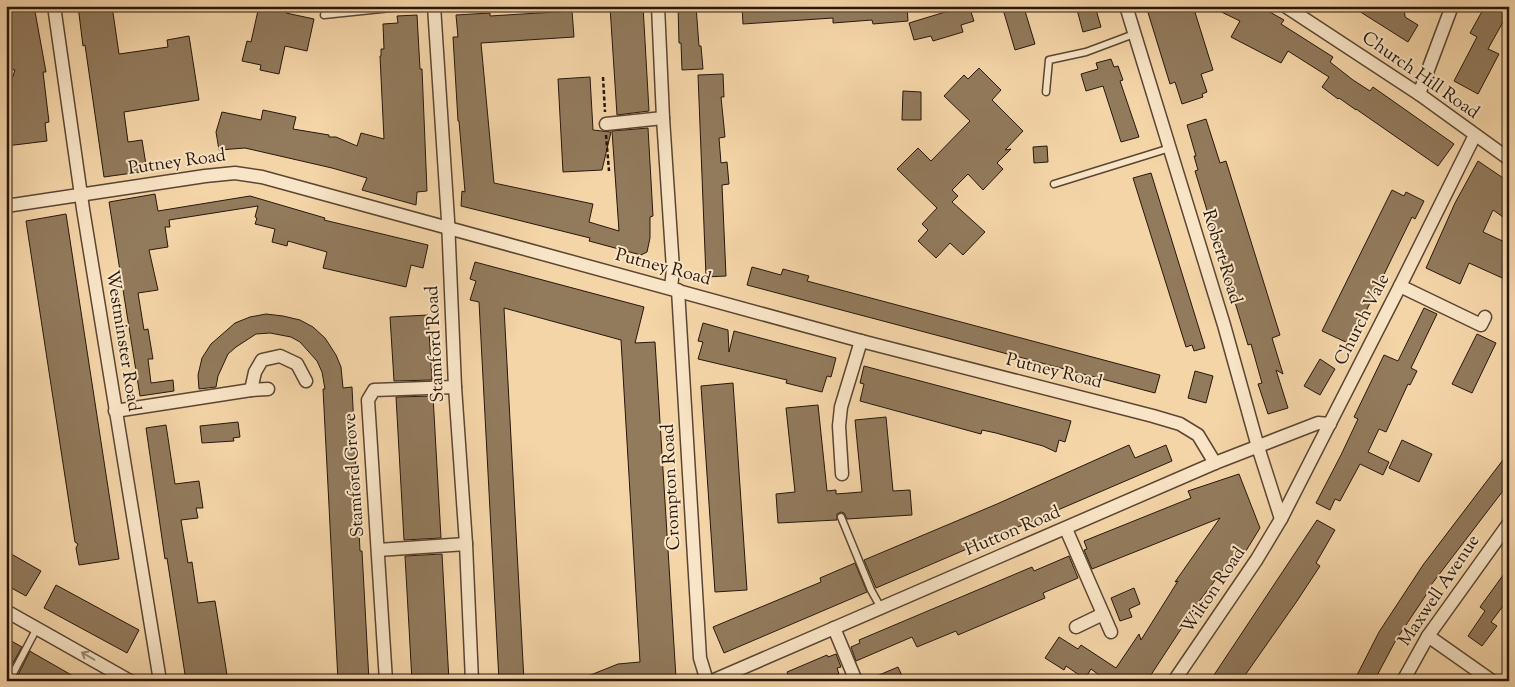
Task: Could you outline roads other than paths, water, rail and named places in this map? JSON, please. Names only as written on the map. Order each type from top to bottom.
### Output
[{"type":"street","name":"Westminster Road","points":[[54,6],[81,195],[115,411],[147,591],[160,681]]},
{"type":"street","name":"Stamford Road","points":[[434,6],[455,387],[466,544],[472,681]]},
{"type":"street","name":"Crompton Road","points":[[658,6],[663,118],[700,658],[707,681]]},
{"type":"street","name":"Robert Road","points":[[1126,6],[1224,325],[1258,447],[1281,519]]},
{"type":"street","name":"Church Hill Road","points":[[1285,6],[1419,94],[1509,159]]},
{"type":"street","points":[[1419,94],[1452,6]]},
{"type":"street","points":[[606,124],[663,118]]},
{"type":"street","name":"Church Vale","points":[[1281,519],[1475,136]]},
{"type":"street","name":"Putney Road","points":[[6,206],[235,173],[262,177],[861,341],[1180,424],[1198,435],[1215,463]]},
{"type":"street","points":[[1400,286],[1481,325],[1484,317]]},
{"type":"street","points":[[842,474],[839,426],[841,407],[861,341]]},
{"type":"street","points":[[251,390],[255,372],[262,360],[280,356],[297,364],[306,381]]},
{"type":"street","name":"Stamford Grove","points":[[386,681],[368,400],[374,390],[455,387]]},
{"type":"street","points":[[115,411],[268,389]]},
{"type":"street","name":"Hutton Road","points":[[712,681],[732,677],[834,628],[1215,463],[1318,423],[1330,424]]},
{"type":"street","name":"Wilton Road","points":[[1174,681],[1257,559],[1281,519]]},
{"type":"street","name":"Maxwell Avenue","points":[[1403,681],[1428,636],[1509,523]]},
{"type":"street","points":[[1066,529],[1111,632]]},
{"type":"street","name":"Stamford Grove","points":[[378,550],[466,544]]},
{"type":"street","points":[[6,611],[38,627],[130,681]]},
{"type":"street","points":[[1076,627],[1103,614]]},
{"type":"street","points":[[834,628],[856,681]]},
{"type":"street","points":[[1428,636],[1492,681]]},
{"type":"lane","points":[[324,15],[410,6]]},
{"type":"lane","points":[[1046,92],[1049,60],[1086,52],[1134,34]]},
{"type":"lane","points":[[1054,184],[1170,148]]},
{"type":"lane","points":[[841,517],[871,590],[881,608]]},
{"type":"lane","points":[[9,681],[38,627]]}]
